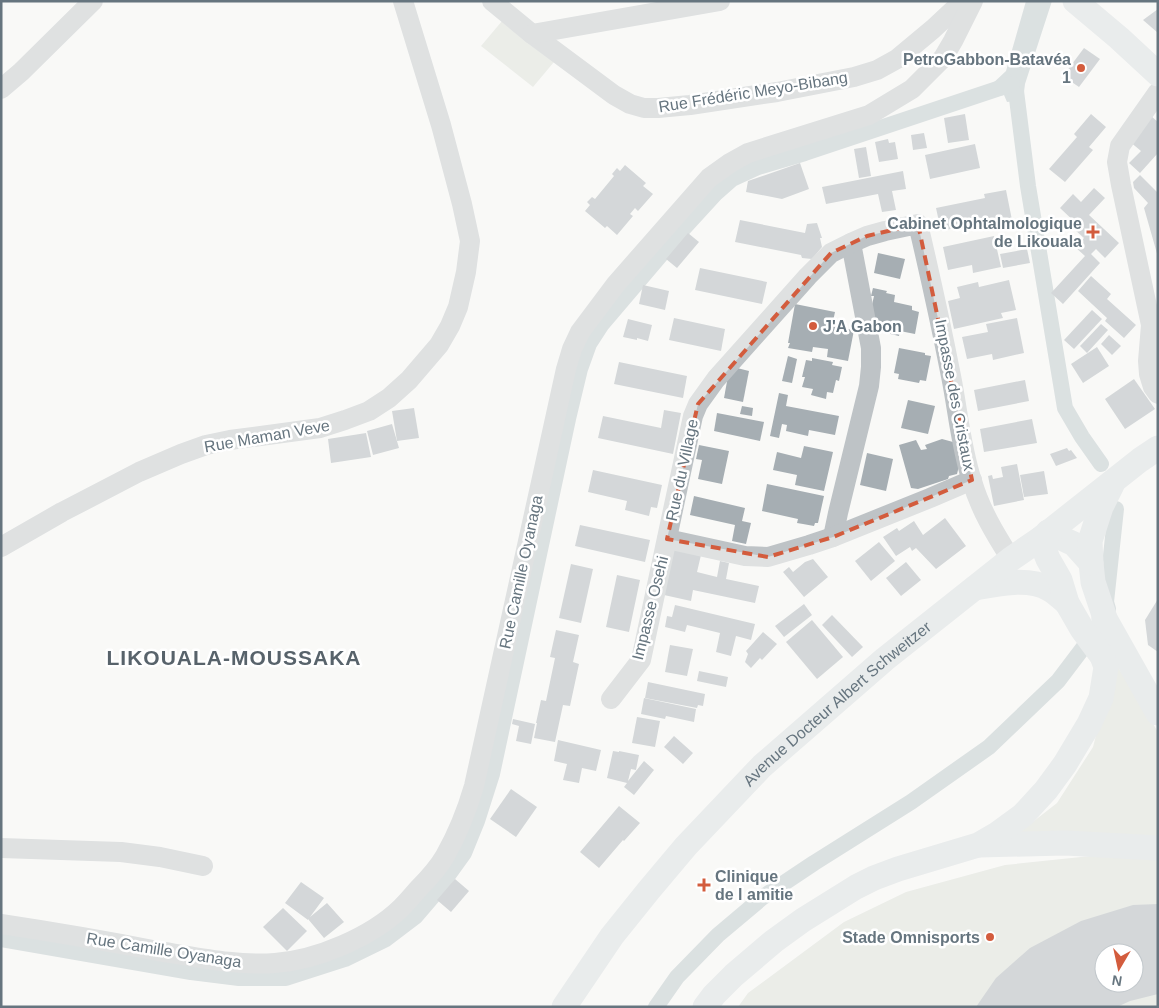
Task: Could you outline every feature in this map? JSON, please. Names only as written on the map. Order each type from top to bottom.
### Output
[{"type":"main road","points":[[1075,1],[1158,74]]},
{"type":"main road","name":"Avenue Docteur Albert Schweitzer","points":[[564,1007],[612,936],[649,890],[686,846],[762,766],[886,659],[1011,559],[1158,448]]},
{"type":"main road","points":[[1113,482],[1101,507],[1090,541],[1093,582],[1104,615],[1158,713]]},
{"type":"main road","points":[[705,1007],[734,975],[774,941],[804,920],[856,887],[874,878],[978,845],[1023,815],[1046,790],[1065,764],[1089,724],[1100,698],[1106,667],[1102,656],[1082,629],[1067,603],[1060,580],[1048,558],[1044,535],[1074,544],[1091,563]]},
{"type":"main road","points":[[975,588],[1013,582],[1030,583],[1048,588],[1067,603]]},
{"type":"main road","points":[[1102,656],[1104,615]]},
{"type":"main road","points":[[978,845],[1065,843],[1158,848]]},
{"type":"street","points":[[1,89],[21,72],[93,1]]},
{"type":"street","name":"Rue Maman Veve","points":[[1,547],[62,512],[140,472],[181,454],[206,445],[230,440],[320,428],[369,411],[389,398],[409,380],[439,345],[458,307],[466,272],[470,241],[441,125],[403,1]]},
{"type":"street","name":"Rue Frédéric Meyo-Bibang","points":[[492,1],[532,34],[614,95],[630,104],[644,108],[690,105],[777,92],[854,77],[876,70],[897,59],[933,29],[962,1]]},
{"type":"street","points":[[532,34],[720,1]]},
{"type":"street","name":"Rue Camille Oyanaga","points":[[1,924],[210,960],[248,964],[276,963],[304,959],[331,950],[365,934],[400,909],[432,874],[445,856],[469,803],[566,369],[580,332],[616,284],[709,178],[730,162],[768,146],[869,115],[912,89],[943,58],[973,1]]},
{"type":"street","points":[[1158,92],[1120,146],[1117,162],[1151,325],[1148,361],[1149,374],[1153,387],[1158,394]]},
{"type":"street","name":"Rue du Village","points":[[918,224],[885,231],[851,243],[831,253],[716,378],[692,416],[667,539],[745,556],[768,558],[833,537],[972,480]]},
{"type":"street","name":"Impasse des Cristaux","points":[[918,224],[933,285],[972,480],[982,508],[998,540],[1011,559]]},
{"type":"street","points":[[833,537],[869,386],[871,367],[871,348],[851,243]]},
{"type":"street","name":"Impasse Osehi","points":[[611,699],[641,660],[667,539]]},
{"type":"street","points":[[1,848],[121,852],[160,857],[202,866]]},
{"type":"highlighted area","points":[[918,224],[972,480],[833,537],[768,557],[667,539],[698,404],[831,253],[867,236]]},
{"type":"shaded area","points":[[1026,1],[1052,1],[1025,84],[1023,100],[1007,102],[1004,95],[994,97],[990,86],[1006,71]]},
{"type":"shaded area","points":[[502,21],[554,62],[533,87],[481,46]]},
{"type":"shaded area","points":[[1115,662],[1158,732],[1158,844],[1012,838],[1057,803],[1093,747]]},
{"type":"shaded area","name":"Stade Omnisports","points":[[1158,849],[1158,1007],[738,1007],[748,993],[844,922],[906,892],[1005,865]]},
{"type":"building","points":[[1158,9],[1158,33],[1143,20]]},
{"type":"building","points":[[1084,48],[1100,59],[1079,87],[1063,76]]},
{"type":"building","points":[[965,114],[969,140],[948,143],[944,118]]},
{"type":"building","points":[[1091,114],[1106,127],[1089,147],[1093,150],[1065,182],[1049,169],[1077,137],[1074,134]]},
{"type":"building","points":[[1151,116],[1158,122],[1158,153],[1140,173],[1129,163],[1141,151],[1129,141]]},
{"type":"building","points":[[924,133],[927,148],[913,150],[911,135]]},
{"type":"building","points":[[888,139],[889,143],[895,142],[898,159],[879,162],[875,142]]},
{"type":"building","points":[[975,144],[980,168],[930,179],[925,155]]},
{"type":"building","points":[[866,147],[871,176],[859,178],[854,149]]},
{"type":"building","points":[[800,163],[809,189],[782,199],[746,192],[748,181]]},
{"type":"building","points":[[625,165],[646,183],[643,186],[653,194],[638,211],[635,208],[630,214],[633,216],[617,235],[607,226],[605,228],[585,211],[590,205],[587,202],[592,197],[595,199],[614,176],[612,174],[617,168],[620,171]]},
{"type":"building","points":[[903,171],[906,189],[892,191],[896,210],[882,212],[878,194],[826,204],[822,187]]},
{"type":"building","points":[[1140,175],[1158,193],[1158,257],[1144,208],[1148,203],[1134,188],[1133,182]]},
{"type":"building","points":[[1094,188],[1105,198],[1089,215],[1119,243],[1105,258],[1096,249],[1091,254],[1100,263],[1063,304],[1051,293],[1085,256],[1075,247],[1084,238],[1075,230],[1079,226],[1060,208],[1073,194],[1081,202]]},
{"type":"building","points":[[1006,190],[1013,225],[992,229],[990,221],[941,231],[936,208],[985,198],[984,194]]},
{"type":"building","points":[[740,220],[805,233],[807,224],[817,223],[822,238],[820,238],[822,247],[812,259],[802,258],[801,255],[735,242]]},
{"type":"building","points":[[688,233],[699,242],[677,268],[666,259]]},
{"type":"building","points":[[994,236],[1001,267],[973,273],[972,265],[948,270],[943,247]]},
{"type":"building","points":[[1027,249],[1030,263],[1003,268],[1000,254]]},
{"type":"building","points":[[878,253],[905,259],[900,279],[874,273]]},
{"type":"building","points":[[700,268],[767,282],[762,304],[695,290]]},
{"type":"building","points":[[1091,276],[1111,294],[1107,299],[1136,325],[1124,338],[1105,321],[1107,318],[1078,291]]},
{"type":"building","points":[[1009,280],[1016,310],[1001,313],[1003,318],[954,329],[948,301],[960,298],[957,287],[978,282],[979,287]]},
{"type":"building","points":[[643,285],[669,291],[665,310],[639,304]]},
{"type":"building","points":[[873,288],[895,295],[894,302],[912,306],[912,310],[919,312],[915,334],[900,331],[899,336],[878,331],[871,309],[874,296],[871,296]]},
{"type":"building","points":[[795,304],[835,312],[832,326],[854,330],[848,361],[827,357],[828,349],[813,347],[812,352],[788,348]]},
{"type":"building","points":[[1092,310],[1102,319],[1074,349],[1064,340]]},
{"type":"building","points":[[674,318],[725,329],[721,351],[669,340]]},
{"type":"building","points":[[1017,318],[1024,353],[993,360],[992,354],[967,359],[962,337],[988,332],[986,324]]},
{"type":"building","points":[[628,319],[652,325],[648,341],[623,337]]},
{"type":"building","points":[[1101,324],[1108,330],[1087,353],[1080,346]]},
{"type":"building","points":[[1109,335],[1121,346],[1112,355],[1101,344]]},
{"type":"building","points":[[1097,347],[1109,366],[1083,383],[1071,364]]},
{"type":"building","points":[[899,348],[931,356],[926,381],[920,380],[919,383],[898,379],[899,374],[894,373]]},
{"type":"building","points":[[788,356],[797,359],[792,383],[782,381]]},
{"type":"building","points":[[812,358],[833,362],[832,365],[842,367],[839,381],[836,380],[833,393],[827,392],[826,399],[811,395],[813,389],[802,387],[805,377],[802,377],[806,360],[812,361]]},
{"type":"building","points":[[619,362],[687,376],[683,398],[614,384]]},
{"type":"building","points":[[737,368],[749,371],[743,402],[724,398],[728,376]]},
{"type":"building","points":[[1134,379],[1155,409],[1125,429],[1105,399]]},
{"type":"building","points":[[1025,380],[1029,401],[978,411],[974,390]]},
{"type":"building","points":[[779,393],[788,395],[786,406],[839,416],[835,435],[809,430],[808,436],[786,431],[787,425],[782,424],[779,438],[770,436]]},
{"type":"building","points":[[908,400],[935,406],[928,434],[901,428]]},
{"type":"building","points":[[742,406],[753,408],[752,416],[740,414]]},
{"type":"building","points":[[414,408],[419,438],[397,441],[392,411]]},
{"type":"building","points":[[664,410],[681,413],[673,454],[598,438],[603,416],[661,428]]},
{"type":"building","points":[[717,413],[764,422],[760,441],[714,431]]},
{"type":"building","points":[[1032,419],[1037,443],[984,452],[980,429]]},
{"type":"building","points":[[392,424],[399,448],[373,455],[367,431]]},
{"type":"building","points":[[366,433],[371,457],[331,463],[328,439]]},
{"type":"building","points":[[942,439],[953,442],[959,466],[957,474],[918,489],[911,488],[899,445],[916,440],[921,450],[927,449],[925,445]]},
{"type":"building","points":[[699,445],[729,451],[722,484],[698,479],[702,460],[696,459]]},
{"type":"building","points":[[804,446],[833,452],[824,491],[795,485],[797,475],[773,470],[777,452],[801,458]]},
{"type":"building","points":[[1067,448],[1077,458],[1056,466],[1050,454]]},
{"type":"building","points":[[867,453],[893,459],[886,491],[860,485]]},
{"type":"building","points":[[1017,464],[1024,500],[994,506],[988,476],[992,475],[993,479],[1003,477],[1001,467]]},
{"type":"building","points":[[593,470],[662,485],[657,508],[651,507],[649,516],[625,510],[627,501],[588,492]]},
{"type":"building","points":[[1044,471],[1048,494],[1024,497],[1020,475]]},
{"type":"building","points":[[767,484],[824,496],[818,523],[815,523],[814,526],[797,523],[798,519],[762,511]]},
{"type":"building","points":[[694,496],[745,508],[742,521],[751,523],[746,544],[732,541],[735,525],[690,515]]},
{"type":"building","points":[[945,518],[966,546],[936,569],[916,548],[912,551],[910,547],[896,556],[883,537],[897,528],[899,531],[914,521],[923,535]]},
{"type":"building","points":[[580,525],[650,540],[645,562],[575,546]]},
{"type":"building","points":[[879,542],[895,561],[871,581],[855,561]]},
{"type":"building","points":[[674,549],[701,555],[697,572],[717,577],[720,561],[729,563],[726,579],[759,586],[755,603],[693,590],[691,601],[664,595]]},
{"type":"building","points":[[813,559],[828,577],[804,597],[783,572],[789,567],[793,572],[805,562]]},
{"type":"building","points":[[906,562],[921,580],[901,596],[886,578]]},
{"type":"building","points":[[571,564],[593,569],[581,623],[559,618]]},
{"type":"building","points":[[617,575],[640,580],[629,632],[606,627]]},
{"type":"building","points":[[1158,599],[1158,652],[1148,645],[1145,620]]},
{"type":"building","points":[[804,604],[812,615],[784,637],[775,626]]},
{"type":"building","points":[[675,605],[755,624],[751,640],[736,636],[731,656],[716,652],[720,633],[687,625],[685,632],[665,627],[667,616],[672,617]]},
{"type":"building","points":[[832,615],[863,647],[852,657],[822,625]]},
{"type":"building","points":[[812,620],[843,657],[817,679],[786,642]]},
{"type":"building","points":[[556,630],[579,635],[573,662],[579,664],[570,706],[563,705],[555,742],[534,738],[541,700],[546,701],[555,658],[550,657]]},
{"type":"building","points":[[763,632],[777,644],[762,660],[760,658],[751,668],[745,662],[748,654],[746,651]]},
{"type":"building","points":[[670,645],[693,649],[687,676],[665,672]]},
{"type":"building","points":[[699,671],[728,677],[726,687],[697,681]]},
{"type":"building","points":[[648,682],[705,694],[703,706],[698,705],[697,708],[645,698]]},
{"type":"building","points":[[644,698],[696,709],[694,722],[666,716],[665,719],[641,714]]},
{"type":"building","points":[[637,717],[660,721],[655,747],[632,743]]},
{"type":"building","points":[[513,719],[535,724],[531,744],[516,741],[519,726],[512,724]]},
{"type":"building","points":[[674,736],[693,753],[683,764],[664,747]]},
{"type":"building","points":[[558,740],[601,750],[596,771],[582,768],[579,783],[563,780],[567,764],[554,761]]},
{"type":"building","points":[[613,751],[639,755],[636,770],[631,769],[628,781],[644,761],[654,770],[634,795],[624,787],[627,783],[607,778]]},
{"type":"building","points":[[511,789],[537,807],[516,837],[490,819]]},
{"type":"building","points":[[619,806],[640,823],[599,868],[580,852]]},
{"type":"building","points":[[455,879],[469,891],[451,912],[437,900]]},
{"type":"building","points":[[301,882],[324,898],[310,917],[327,903],[344,922],[324,938],[308,919],[285,903]]},
{"type":"building","points":[[1158,904],[1158,994],[1130,1001],[1117,1007],[976,1007],[996,978],[1030,948],[1081,921],[1133,905]]},
{"type":"building","points":[[283,908],[307,931],[287,951],[263,927]]},
{"type":"waterway","points":[[1017,78],[1015,83],[1028,186],[1065,408],[1101,464]]},
{"type":"waterway","points":[[1,939],[191,972],[239,978],[286,978],[345,959],[386,939],[415,917],[433,896],[464,853],[477,821],[492,774],[580,369],[589,344],[602,324],[682,230],[715,194],[732,179],[758,167],[1012,84]]},
{"type":"waterway","points":[[1108,609],[1106,602],[1116,509]]},
{"type":"waterway","points":[[656,1007],[677,977],[718,935],[763,897],[911,802],[989,747],[1058,681],[1083,648]]},
{"type":"place","name":"PetroGabbon-Batavéa 1","points":[[1081,68]]},
{"type":"place","name":"Cabinet Ophtalmologique de Likouala","points":[[1093,232]]},
{"type":"place","name":"J'A Gabon","points":[[813,326]]},
{"type":"place","name":"Clinique de l amitie","points":[[704,885]]},
{"type":"place","name":"Stade Omnisports","points":[[990,937]]},
{"type":"district","name":"LIKOUALA-MOUSSAKA","points":[[234,657]]}]
